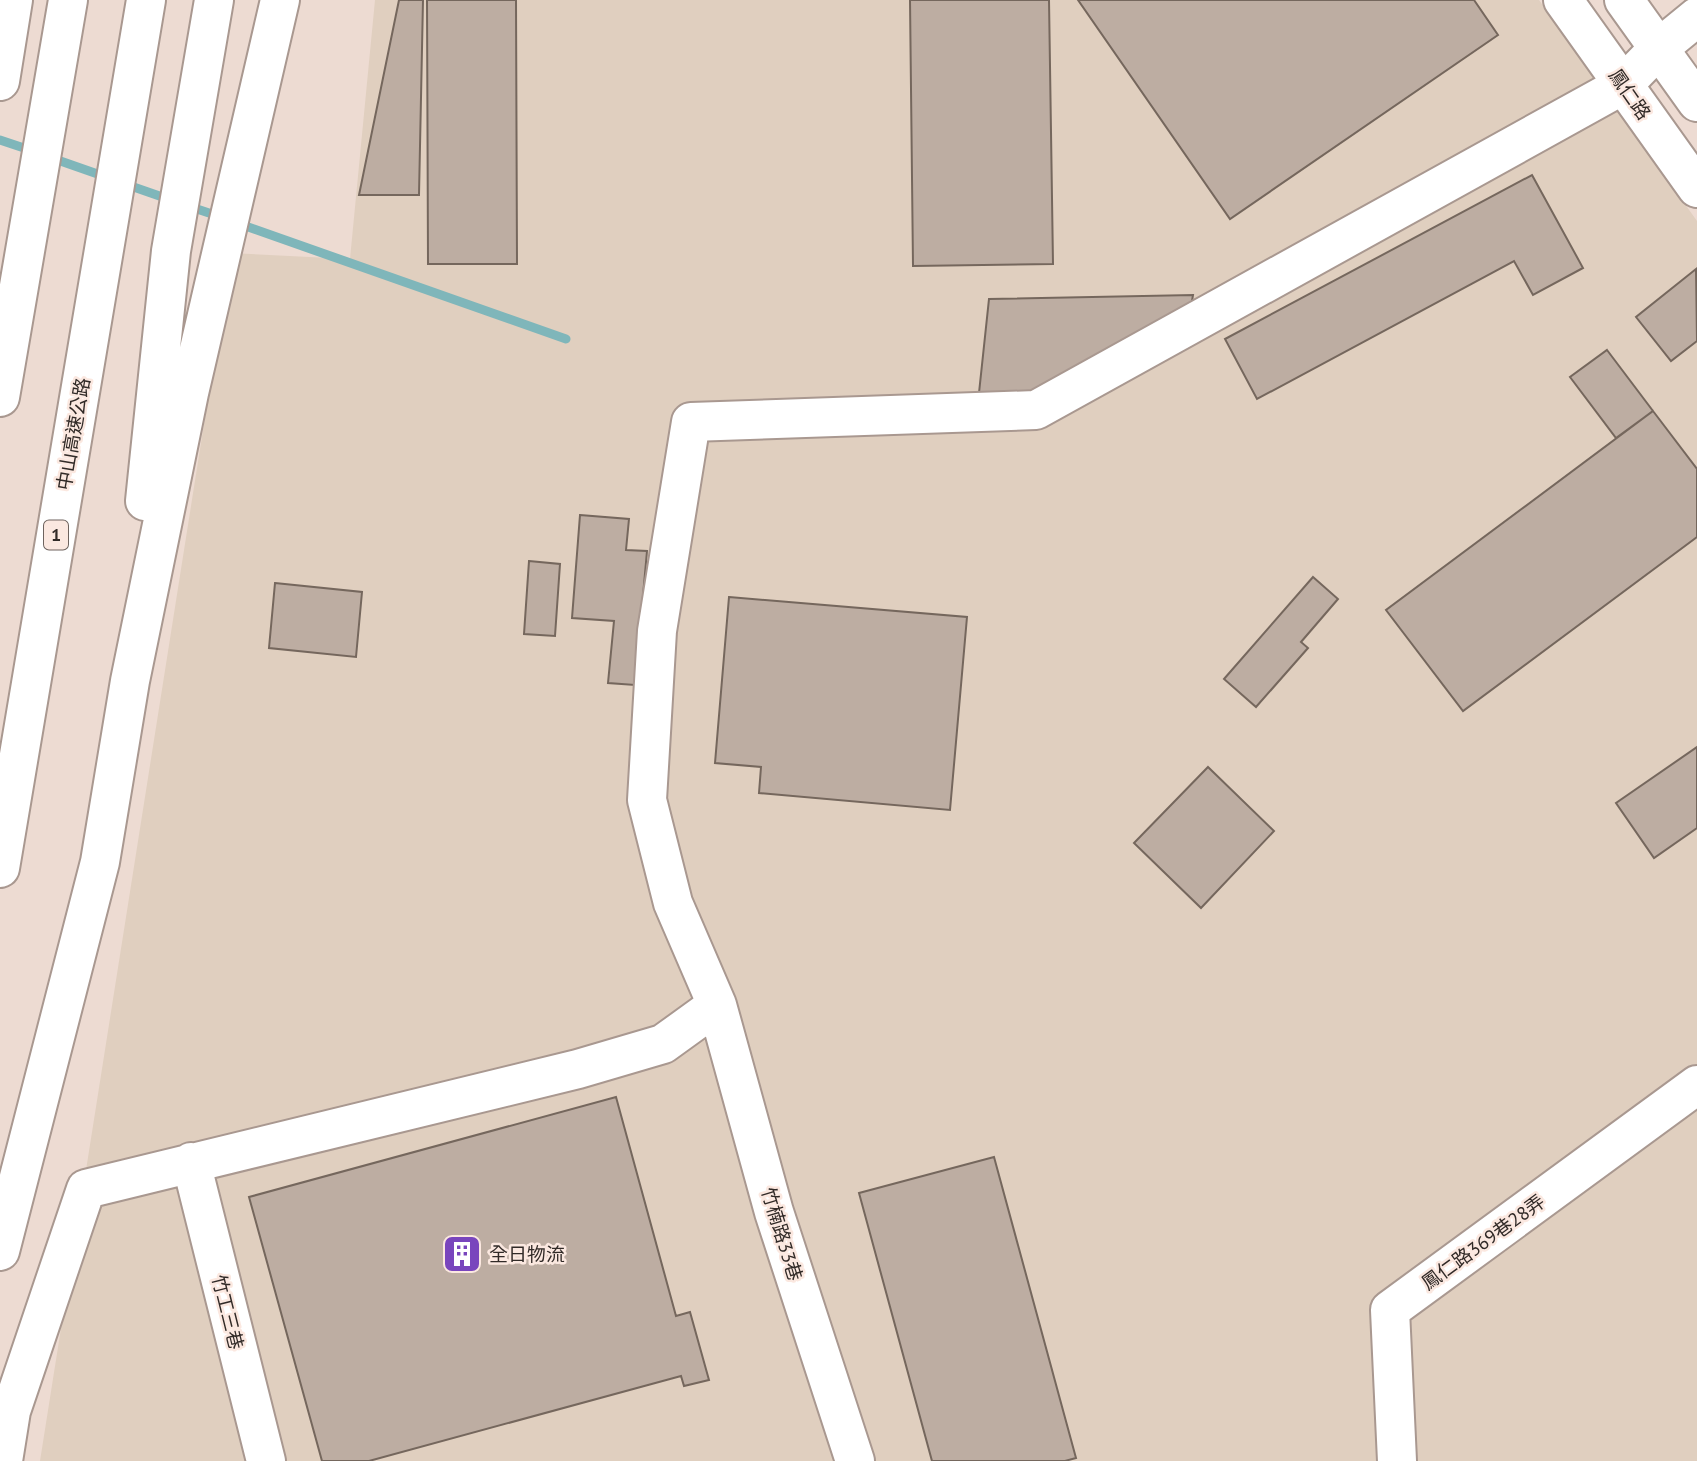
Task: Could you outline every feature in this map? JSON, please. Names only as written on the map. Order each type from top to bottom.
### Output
[{"type":"main road","points":[[0,81],[13,0]]},
{"type":"main road","points":[[0,397],[68,0]]},
{"type":"main road","name":"中山高速公路","points":[[0,868],[146,0]]},
{"type":"main road","points":[[130,681],[153,417],[175,223],[214,0]]},
{"type":"main road","points":[[0,1251],[100,862],[130,681],[229,215],[280,0]]},
{"type":"main road","name":"鳳仁路","points":[[1563,0],[1697,188]]},
{"type":"main road","points":[[1624,0],[1697,102]]},
{"type":"main road","points":[[1623,85],[1659,48],[1697,17]]},
{"type":"main road","name":"竹楠路33巷","points":[[855,1461],[774,1212],[717,1005],[673,903],[647,800],[656,631],[691,422],[1036,410],[1623,85]]},
{"type":"main road","points":[[3,1461],[11,1411],[52,1280],[86,1189],[578,1069],[663,1044],[717,1005]]},
{"type":"main road","name":"鳳仁路369巷28弄","points":[[1397,1461],[1390,1310],[1697,1085]]},
{"type":"main road","name":"竹工三巷","points":[[191,1162],[266,1461]]},
{"type":"shaded area","points":[[375,0],[1539,0],[1697,221],[1697,1461],[40,1461],[231,253],[350,259]]},
{"type":"building","points":[[399,0],[423,0],[419,195],[359,195]]},
{"type":"building","points":[[427,0],[516,0],[517,264],[428,264]]},
{"type":"building","points":[[910,0],[1049,0],[1053,264],[913,266]]},
{"type":"building","points":[[1078,0],[1474,0],[1498,35],[1230,219]]},
{"type":"building","points":[[1532,175],[1583,268],[1533,295],[1514,261],[1257,399],[1225,339]]},
{"type":"building","points":[[1696,269],[1697,341],[1671,361],[1636,317]]},
{"type":"building","points":[[1193,295],[1191,307],[1047,393],[979,393],[989,299]]},
{"type":"building","points":[[1607,350],[1653,411],[1616,438],[1570,377]]},
{"type":"building","points":[[1653,411],[1697,469],[1697,537],[1463,711],[1386,610]]},
{"type":"building","points":[[580,515],[629,519],[626,550],[647,551],[635,685],[608,683],[614,621],[572,618]]},
{"type":"building","points":[[529,561],[560,564],[555,636],[524,634]]},
{"type":"building","points":[[1313,577],[1338,599],[1301,642],[1308,648],[1256,707],[1224,679]]},
{"type":"building","points":[[275,583],[362,592],[356,657],[269,648]]},
{"type":"building","points":[[729,597],[967,617],[950,810],[759,793],[761,767],[715,763]]},
{"type":"building","points":[[1697,747],[1697,828],[1654,858],[1616,803]]},
{"type":"building","points":[[1208,767],[1274,831],[1201,908],[1134,843]]},
{"type":"building","name":"全日物流","points":[[616,1097],[676,1316],[690,1312],[709,1380],[684,1386],[681,1376],[369,1461],[322,1461],[249,1197]]},
{"type":"building","points":[[994,1157],[1076,1458],[1065,1461],[932,1461],[859,1193]]},
{"type":"waterway","points":[[0,140],[33,151]]},
{"type":"waterway","points":[[49,157],[109,178]]},
{"type":"waterway","points":[[125,184],[171,200]]},
{"type":"waterway","points":[[188,206],[221,217]]},
{"type":"waterway","points":[[237,223],[566,339]]},
{"type":"place","name":"全日物流","points":[[462,1254]]}]
